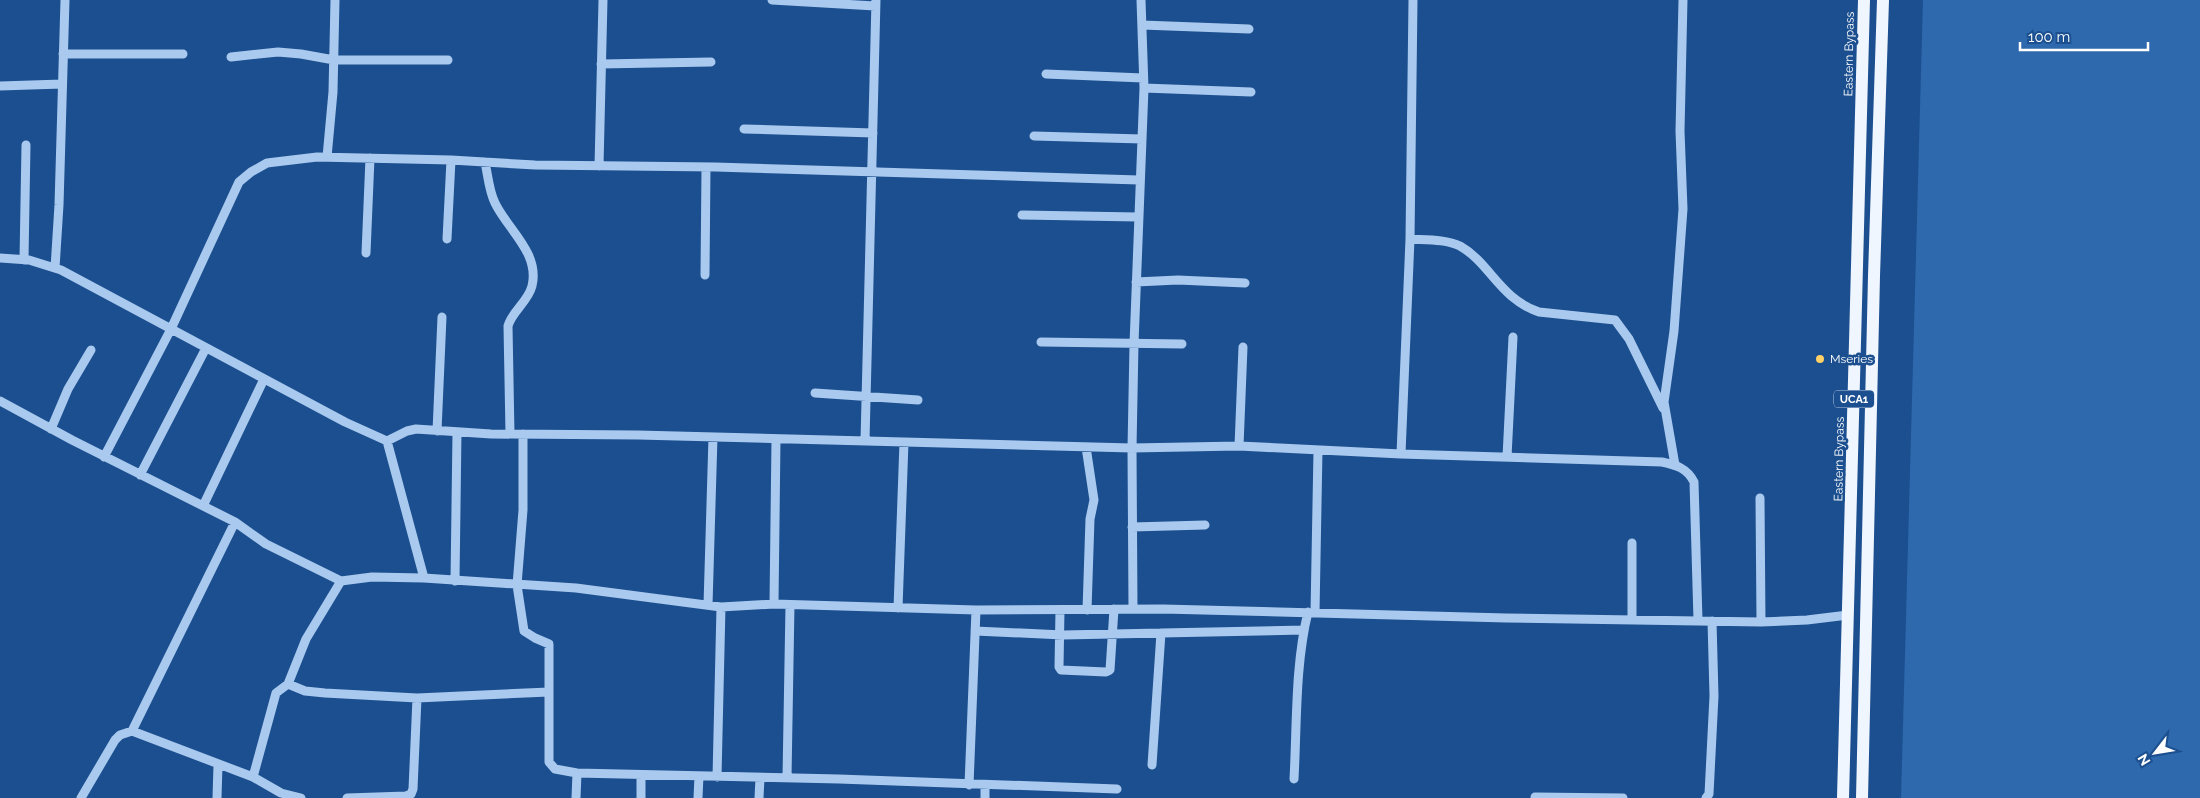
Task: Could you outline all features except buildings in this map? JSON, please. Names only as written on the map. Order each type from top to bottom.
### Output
[{"type":"main road","name":"Eastern Bypass","points":[[1843,798],[1864,0]]},
{"type":"main road","name":"UCA1","points":[[1862,798],[1882,0]]},
{"type":"main road","points":[[1860,130],[1878,132]]},
{"type":"street","points":[[55,268],[59,205],[65,0]]},
{"type":"street","points":[[328,157],[334,60],[335,0]]},
{"type":"street","points":[[599,166],[604,0]]},
{"type":"street","points":[[772,0],[875,3],[865,441]]},
{"type":"street","points":[[1133,609],[1132,448],[1139,180],[1144,88],[1142,0]]},
{"type":"street","points":[[1401,454],[1410,238],[1413,0]]},
{"type":"street","points":[[1664,411],[1666,376],[1674,331],[1683,209],[1680,131],[1683,0]]},
{"type":"street","points":[[1142,25],[1249,29]]},
{"type":"street","points":[[231,57],[278,52],[334,60],[448,60]]},
{"type":"street","points":[[63,54],[183,54]]},
{"type":"street","points":[[601,64],[711,62]]},
{"type":"street","points":[[1046,74],[1143,78]]},
{"type":"street","points":[[0,86],[62,84]]},
{"type":"street","points":[[1144,88],[1250,92]]},
{"type":"street","points":[[744,129],[873,133]]},
{"type":"street","points":[[1034,136],[1142,139]]},
{"type":"street","points":[[24,260],[26,145]]},
{"type":"street","points":[[104,457],[171,329],[239,182],[251,172],[267,164],[328,157],[1139,180]]},
{"type":"street","points":[[366,254],[370,158]]},
{"type":"street","points":[[446,239],[451,160]]},
{"type":"street","points":[[485,162],[491,192],[501,212],[526,249],[531,261],[533,279],[530,292],[512,316],[508,326],[510,434]]},
{"type":"street","points":[[705,275],[706,167]]},
{"type":"street","points":[[1022,215],[1138,217]]},
{"type":"street","points":[[1410,238],[1441,242],[1460,247],[1474,258],[1502,288],[1529,308],[1539,312],[1615,320],[1629,339],[1664,411],[1675,465]]},
{"type":"street","points":[[0,258],[24,260],[55,268],[345,422],[387,441]]},
{"type":"street","points":[[1136,282],[1178,280],[1245,283]]},
{"type":"street","points":[[437,431],[442,317]]},
{"type":"street","points":[[1507,457],[1513,337]]},
{"type":"street","points":[[1041,342],[1182,344]]},
{"type":"street","points":[[1239,446],[1243,347]]},
{"type":"street","points":[[140,475],[206,348]]},
{"type":"street","points":[[51,429],[68,389],[91,350]]},
{"type":"street","points":[[203,506],[264,379]]},
{"type":"street","points":[[815,393],[918,400]]},
{"type":"street","points":[[0,401],[104,457],[235,522],[266,544],[341,581],[372,577],[424,578],[576,588],[720,607],[774,604],[976,610],[1133,609],[1760,622],[1808,620],[1848,615]]},
{"type":"street","points":[[387,441],[407,431],[437,431],[1132,448],[1239,446],[1401,454],[1662,462],[1675,465],[1689,472],[1694,482],[1698,620]]},
{"type":"street","points":[[455,581],[458,432]]},
{"type":"street","points":[[523,434],[523,510],[517,585],[524,631],[549,644],[549,762],[555,769],[577,773],[1117,789]]},
{"type":"street","points":[[708,606],[713,437]]},
{"type":"street","points":[[774,604],[776,439]]},
{"type":"street","points":[[387,441],[424,578]]},
{"type":"street","points":[[898,608],[904,442]]},
{"type":"street","points":[[1086,447],[1094,500],[1090,519],[1087,610]]},
{"type":"street","points":[[1294,779],[1299,676],[1304,630],[1312,612],[1318,450]]},
{"type":"street","points":[[1760,498],[1760,622]]},
{"type":"street","points":[[132,732],[235,522]]},
{"type":"street","points":[[1132,527],[1206,525]]},
{"type":"street","points":[[1632,543],[1632,619]]},
{"type":"street","points":[[253,778],[276,693],[288,684],[306,638],[341,581]]},
{"type":"street","points":[[787,778],[790,605]]},
{"type":"street","points":[[717,776],[720,607]]},
{"type":"street","points":[[1060,610],[1059,667],[1061,670],[1106,672],[1110,670],[1114,609]]},
{"type":"street","points":[[969,785],[976,610]]},
{"type":"street","points":[[1706,798],[1709,794],[1714,726],[1712,621]]},
{"type":"street","points":[[975,631],[1059,635],[1304,630]]},
{"type":"street","points":[[1152,765],[1161,632]]},
{"type":"street","points":[[288,684],[305,691],[325,694],[417,698],[549,692]]},
{"type":"street","points":[[347,798],[406,796],[411,794],[413,789],[417,698]]},
{"type":"street","points":[[81,798],[114,740],[120,735],[132,732],[253,778],[280,796],[301,798]]},
{"type":"street","points":[[217,798],[218,765]]},
{"type":"street","points":[[576,798],[577,773]]},
{"type":"street","points":[[641,798],[642,775]]},
{"type":"street","points":[[698,798],[700,776]]},
{"type":"street","points":[[759,798],[760,778]]},
{"type":"street","points":[[985,786],[985,798]]},
{"type":"street","points":[[1082,788],[1082,798]]},
{"type":"street","points":[[1535,797],[1623,798]]},
{"type":"shaded area","points":[[1923,0],[2200,0],[2200,798],[1901,798]]},
{"type":"place","name":"Mseries","points":[[1820,359]]}]
